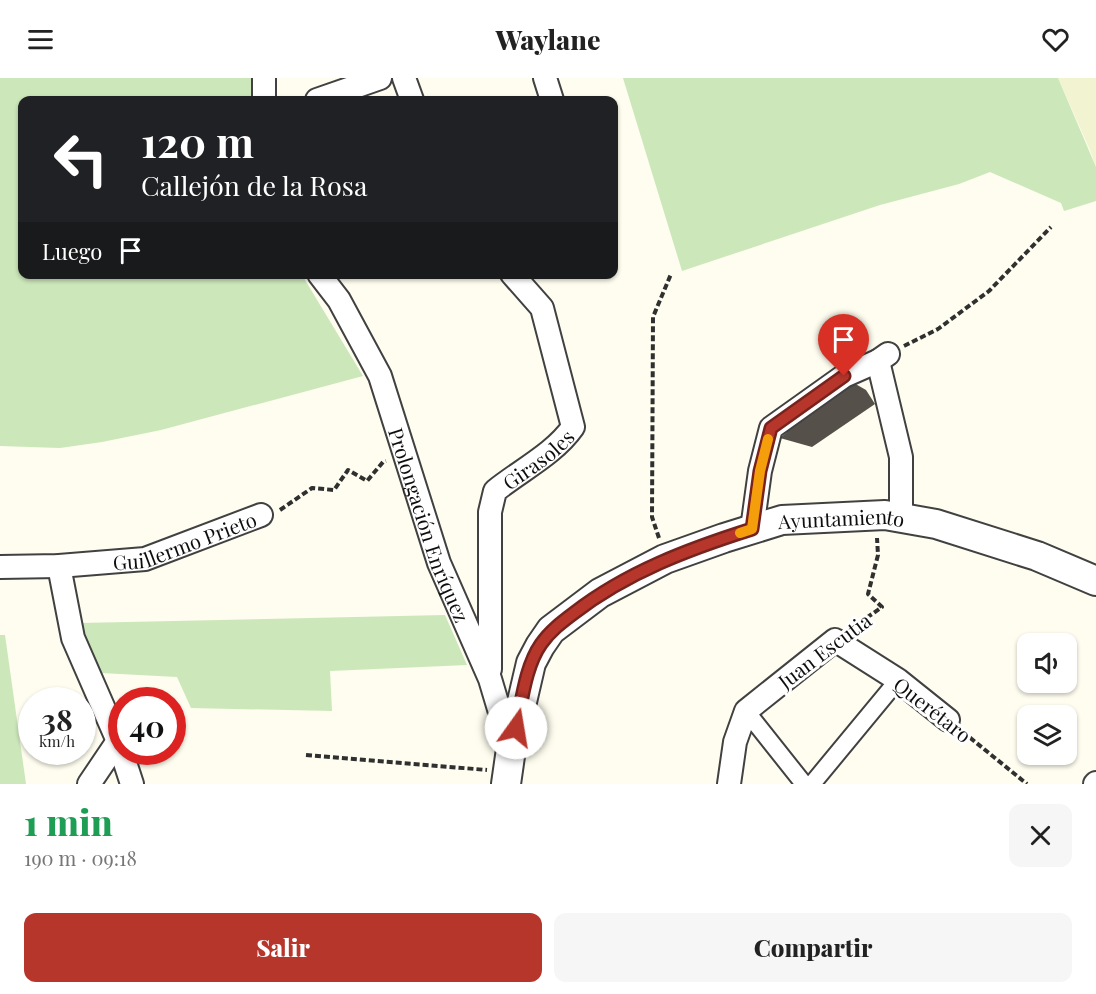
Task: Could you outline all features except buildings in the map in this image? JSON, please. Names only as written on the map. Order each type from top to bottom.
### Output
[{"type":"street","points":[[264,78],[264,96]]},
{"type":"street","points":[[328,96],[380,78]]},
{"type":"street","points":[[404,78],[411,96]]},
{"type":"street","points":[[545,78],[551,96]]},
{"type":"street","name":"Prolongación Enríquez","points":[[323,279],[339,300],[380,375],[439,563],[490,679],[508,768]]},
{"type":"street","name":"Girasoles","points":[[490,679],[490,512],[495,491],[564,440],[573,427],[542,308],[516,279]]},
{"type":"street","points":[[752,529],[760,471],[771,428],[844,376],[884,357],[901,458],[893,516]]},
{"type":"street","name":"Guillermo Prieto","points":[[0,567],[58,566],[145,559],[261,514]]},
{"type":"street","name":"Ayuntamiento","points":[[508,768],[531,663],[551,630],[600,593],[665,559],[752,529],[782,520],[893,516],[936,524],[1037,556],[1096,580]]},
{"type":"street","points":[[58,566],[73,638],[108,718]]},
{"type":"street","name":"Querétaro","points":[[835,640],[898,680],[948,720]]},
{"type":"street","name":"Juan Escutia","points":[[746,711],[835,640]]},
{"type":"street","points":[[812,784],[898,680]]},
{"type":"street","points":[[729,784],[735,742],[746,711]]},
{"type":"street","points":[[746,711],[804,784]]},
{"type":"street","points":[[89,784],[108,756]]},
{"type":"street","points":[[126,765],[132,784]]},
{"type":"path","points":[[884,357],[938,329],[989,291],[1051,226]]},
{"type":"path","points":[[665,559],[652,517],[653,317],[671,274]]},
{"type":"path","name":"Guillermo Prieto","points":[[261,514],[278,512],[312,488],[334,490],[348,470],[367,481],[382,462],[406,455]]},
{"type":"path","name":"Juan Escutia","points":[[835,640],[882,607],[868,594],[878,555],[876,537],[893,516]]},
{"type":"path","name":"Querétaro","points":[[948,720],[1027,784]]},
{"type":"path","points":[[306,755],[508,768]]},
{"type":"green space","points":[[0,78],[254,78],[254,96],[18,96],[18,279],[304,279],[363,376],[161,430],[102,442],[60,448],[0,446]]},
{"type":"green space","points":[[623,78],[1058,78],[1096,167],[1096,201],[1064,211],[1061,203],[990,172],[959,184],[880,205],[682,271]]},
{"type":"green space","points":[[1058,78],[1096,78],[1096,167],[1090,150]]},
{"type":"green space","points":[[445,615],[467,665],[330,671],[332,711],[191,708],[186,697],[186,687],[182,687],[177,677],[101,673],[80,623]]},
{"type":"green space","points":[[0,635],[5,635],[18,727],[18,765],[23,765],[26,784],[0,784]]},
{"type":"slow traffic","points":[[740,533],[752,529],[760,471],[768,439]]},
{"type":"route","points":[[516,728],[531,663],[551,630],[600,593],[665,559],[752,529],[760,471],[771,428],[844,376]]}]
